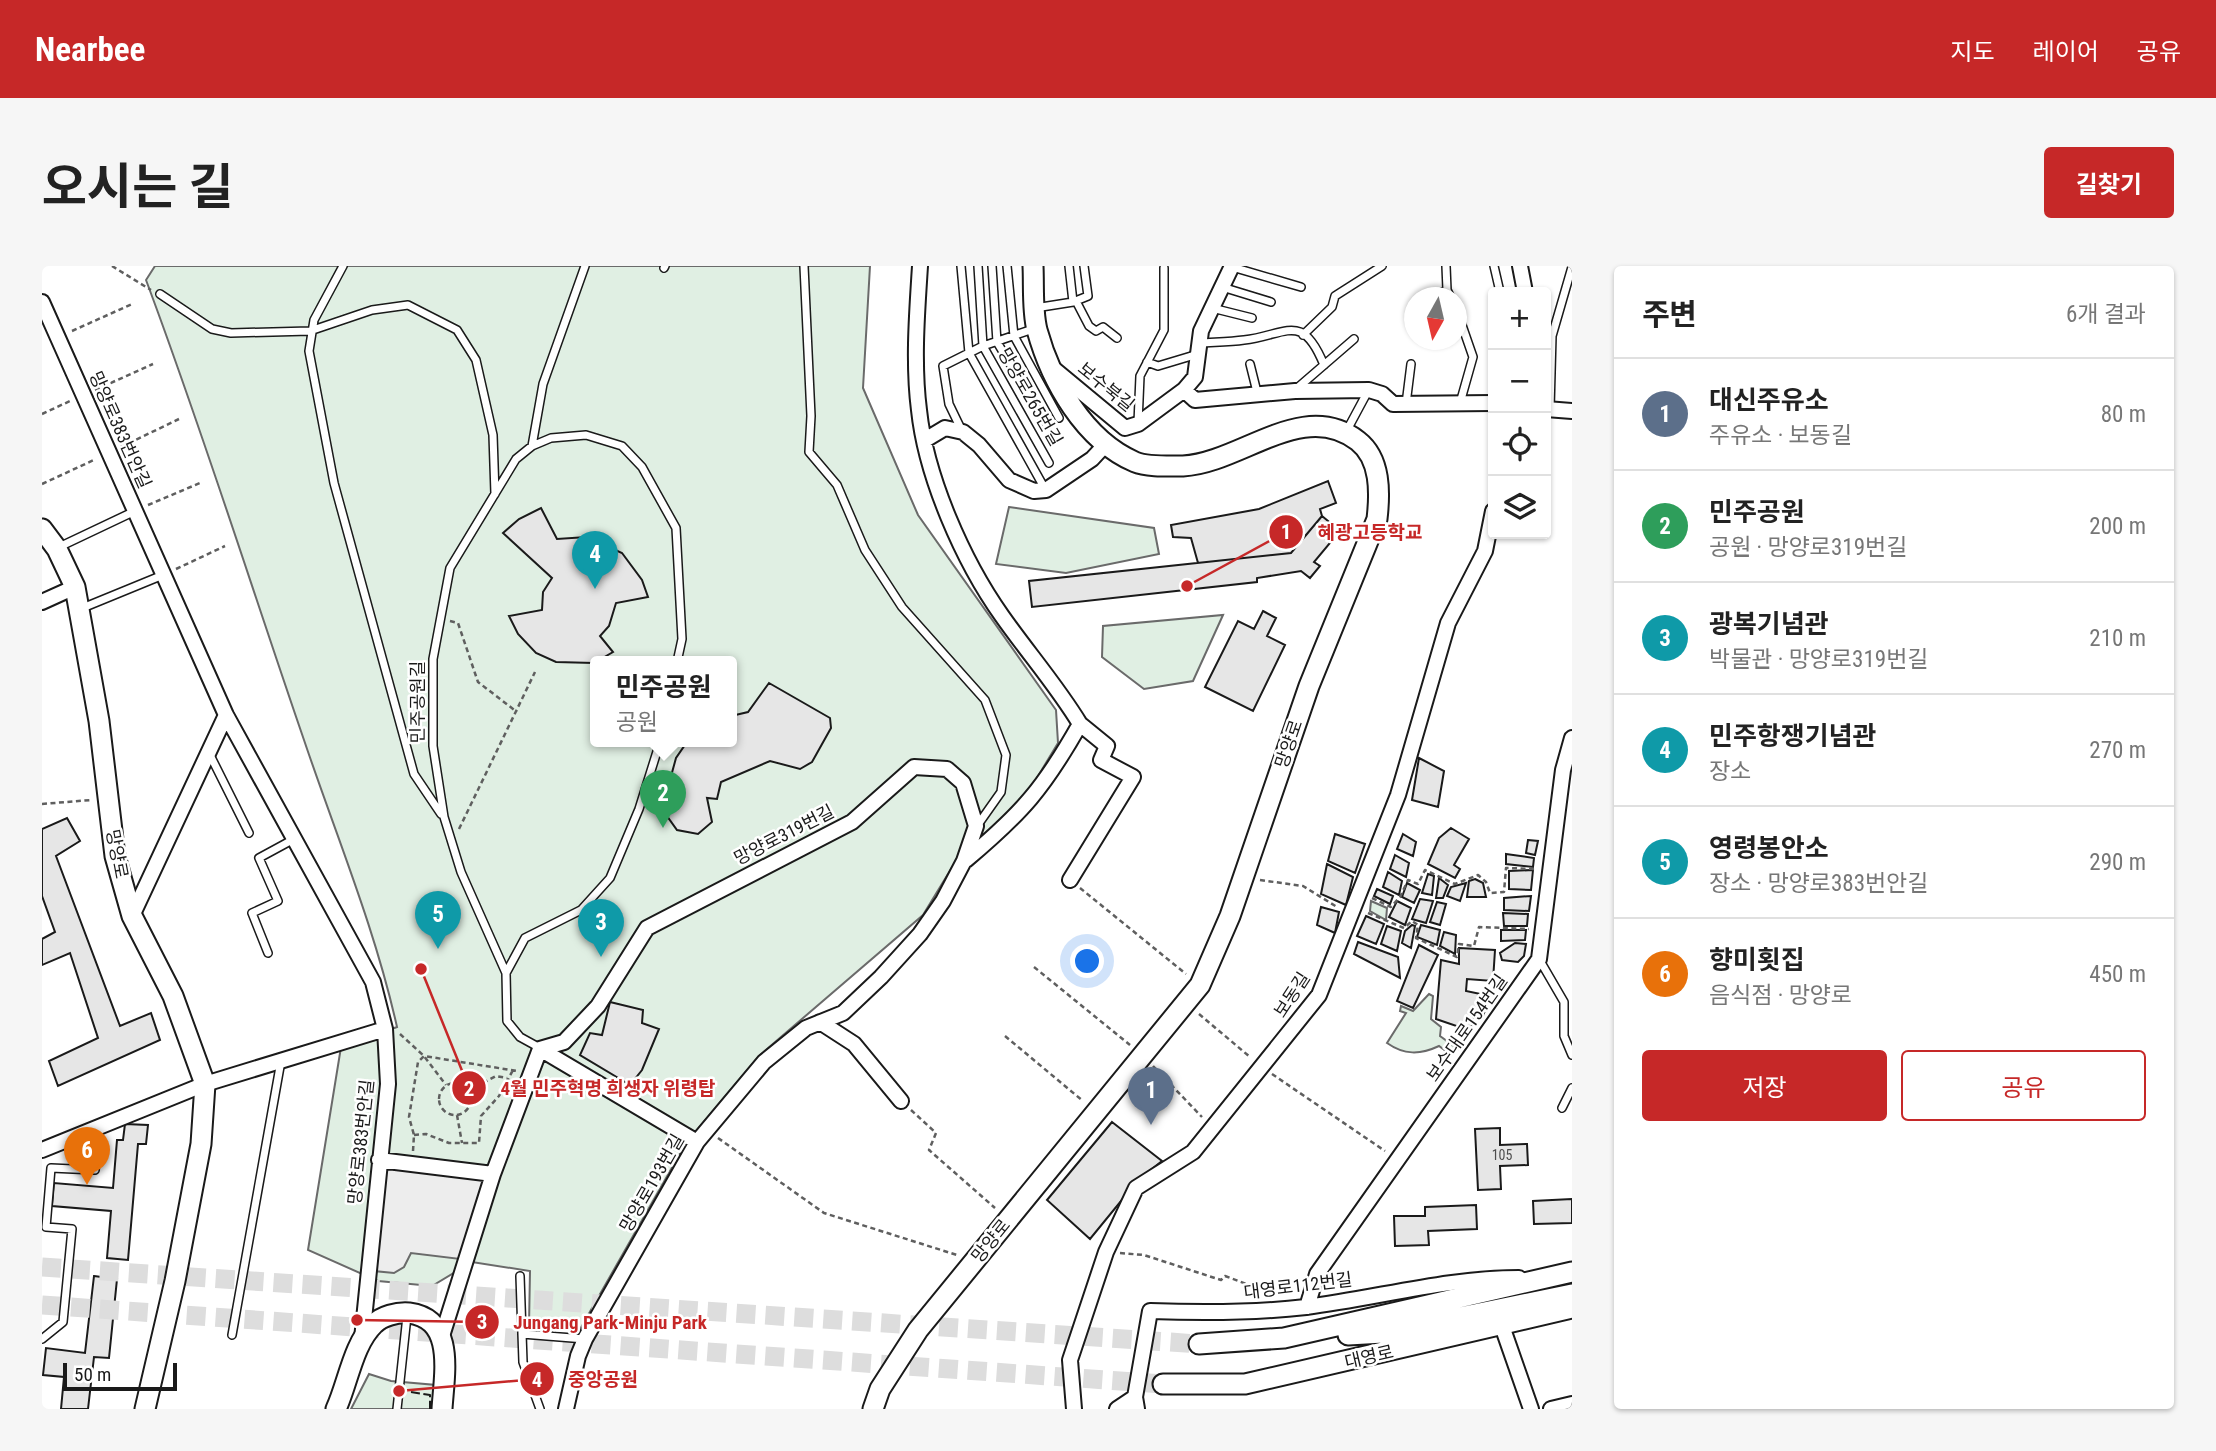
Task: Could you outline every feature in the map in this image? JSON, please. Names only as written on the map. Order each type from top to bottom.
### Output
[{"type":"main road","points":[[1033,266],[1036,328],[1051,367],[1076,413],[1105,445],[1137,463],[1184,466],[1221,457],[1288,431],[1321,425],[1346,432]]},
{"type":"main road","name":"망양로","points":[[873,1409],[880,1389],[918,1330],[1200,985],[1230,916],[1309,686],[1377,519],[1380,494],[1374,464],[1367,447],[1346,432]]},
{"type":"main road","name":"망양로","points":[[42,529],[57,549],[75,587],[109,799],[115,856],[132,916],[173,996],[205,1084],[201,1144],[175,1281],[145,1409]]},
{"type":"main road","name":"대영로","points":[[1199,1344],[1284,1338],[1572,1272]]},
{"type":"main road","points":[[1284,1338],[1383,1333],[1572,1294]]},
{"type":"main road","name":"대영로","points":[[1163,1384],[1245,1384],[1572,1308]]},
{"type":"main road","points":[[336,1409],[361,1344],[374,1324],[383,1318],[407,1313],[428,1319],[442,1336],[442,1409]]},
{"type":"street","points":[[920,266],[919,411],[932,469],[956,534],[1001,614],[1056,684],[1080,724],[1107,746],[1101,760],[1133,776],[1070,880]]},
{"type":"street","points":[[1520,266],[1524,287]]},
{"type":"street","points":[[1232,267],[1201,331],[1195,377],[1184,390],[1195,400],[1258,397],[1294,391],[1369,390],[1382,394],[1393,404],[1488,403]]},
{"type":"street","name":"망양로383번안길","points":[[42,302],[226,715],[373,982],[386,1029],[388,1084],[361,1344]]},
{"type":"street","name":"보수북길","points":[[1051,367],[1125,428],[1138,424],[1184,390]]},
{"type":"street","points":[[1551,409],[1572,411]]},
{"type":"street","points":[[925,440],[945,428],[962,432],[979,444],[1009,480],[1034,491],[1046,490],[1092,459],[1105,445]]},
{"type":"street","name":"보동길","points":[[1074,1409],[1070,1360],[1106,1251],[1136,1188],[1193,1152],[1264,1068],[1320,995],[1398,795],[1448,623],[1485,551],[1488,536]]},
{"type":"street","points":[[42,602],[75,587]]},
{"type":"street","points":[[132,916],[226,715]]},
{"type":"street","points":[[964,861],[1014,820],[1041,790],[1080,724]]},
{"type":"street","name":"보수대로154번길","points":[[1307,1307],[1317,1274],[1539,959],[1563,770],[1572,738]]},
{"type":"street","name":"망양로319번길","points":[[541,1049],[564,1042],[598,1006],[647,928],[852,822],[914,767],[947,769],[963,783],[976,826]]},
{"type":"street","points":[[964,861],[976,826]]},
{"type":"street","name":"망양로193번길","points":[[566,1409],[578,1356],[585,1339],[697,1142],[764,1062],[806,1028],[843,1013],[881,977],[920,934],[943,901],[964,861]]},
{"type":"street","points":[[820,1022],[854,1044],[901,1101]]},
{"type":"street","points":[[42,1150],[205,1084],[386,1029]]},
{"type":"street","points":[[442,1336],[493,1174],[541,1049],[697,1142]]},
{"type":"street","points":[[379,1160],[493,1174]]},
{"type":"street","name":"대영로112번길","points":[[1136,1403],[1150,1311],[1234,1313],[1307,1307],[1473,1278],[1548,1278]]},
{"type":"street","points":[[1502,1326],[1531,1409]]},
{"type":"street","points":[[1117,1409],[1136,1403]]},
{"type":"street","points":[[1551,1409],[1572,1404]]},
{"type":"lane","points":[[343,266],[310,331],[309,351],[334,483],[414,774],[444,817]]},
{"type":"lane","points":[[532,446],[543,384],[585,266]]},
{"type":"lane","points":[[804,266],[811,416],[809,452],[837,485],[865,550],[902,607],[985,700],[1006,755],[1001,792],[976,826]]},
{"type":"lane","points":[[1069,266],[1074,302],[1088,326],[1096,331],[1103,327],[1116,338]]},
{"type":"lane","points":[[1034,308],[1074,302],[1088,296],[1084,266]]},
{"type":"lane","points":[[1303,335],[1332,307],[1335,296],[1382,266]]},
{"type":"lane","points":[[1446,266],[1448,287]]},
{"type":"lane","points":[[1494,266],[1499,287]]},
{"type":"lane","name":"망양로265번길","points":[[992,267],[997,342],[1047,426]]},
{"type":"lane","name":"망양로265번길","points":[[1007,267],[1014,336],[1059,418]]},
{"type":"lane","name":"보수북길","points":[[1138,424],[1140,376],[1164,330],[1164,267]]},
{"type":"lane","points":[[1232,267],[1301,287]]},
{"type":"lane","points":[[1551,350],[1552,336],[1572,267]]},
{"type":"lane","name":"망양로265번길","points":[[961,268],[969,353],[1046,490]]},
{"type":"lane","name":"망양로265번길","points":[[978,270],[982,346],[1049,463]]},
{"type":"lane","points":[[1222,287],[1271,302]]},
{"type":"lane","points":[[160,295],[221,331],[250,334],[310,331],[372,310],[408,305],[457,330],[476,360],[493,435],[495,494]]},
{"type":"lane","points":[[1212,308],[1252,318]]},
{"type":"lane","name":"망양로265번길","points":[[962,432],[949,404],[943,366],[982,346],[1036,328]]},
{"type":"lane","points":[[1147,362],[1158,366],[1199,348],[1246,340],[1289,328],[1316,345],[1324,365]]},
{"type":"lane","points":[[1460,403],[1473,356],[1467,333]]},
{"type":"lane","points":[[1294,391],[1354,339]]},
{"type":"lane","points":[[1250,364],[1258,397]]},
{"type":"lane","points":[[1406,405],[1411,364]]},
{"type":"lane","points":[[1346,432],[1369,390]]},
{"type":"lane","points":[[532,446],[551,438],[586,435],[622,446],[642,467],[676,528],[682,639],[678,656]]},
{"type":"lane","name":"민주공원길","points":[[532,446],[516,459],[450,568],[433,659],[433,746],[444,817],[461,872],[506,972],[507,1021],[520,1037],[541,1049]]},
{"type":"lane","points":[[57,549],[135,510]]},
{"type":"lane","points":[[79,609],[163,575]]},
{"type":"lane","name":"민주공원길","points":[[506,972],[524,939],[581,910],[610,877],[639,809],[658,747]]},
{"type":"lane","points":[[209,753],[250,833]]},
{"type":"lane","points":[[268,953],[252,913],[278,901],[259,858],[294,839]]},
{"type":"lane","points":[[1539,959],[1564,1002],[1564,1036],[1572,1055]]},
{"type":"lane","points":[[232,1335],[281,1061]]},
{"type":"lane","points":[[1562,1108],[1572,1088]]},
{"type":"lane","points":[[42,1339],[63,1322],[72,1229],[46,1227],[51,1168],[95,1170],[98,1139]]},
{"type":"lane","points":[[520,1276],[523,1362],[540,1409]]},
{"type":"lane","points":[[397,1409],[407,1313]]},
{"type":"lane","points":[[522,1334],[585,1339]]},
{"type":"path","points":[[112,266],[160,295]]},
{"type":"path","points":[[58,338],[132,304]]},
{"type":"path","points":[[42,414],[153,364]]},
{"type":"path","points":[[42,484],[179,419]]},
{"type":"path","points":[[135,510],[200,483]]},
{"type":"path","points":[[163,575],[225,546]]},
{"type":"path","points":[[441,618],[458,623],[478,682],[517,712]]},
{"type":"path","points":[[464,820],[535,672]]},
{"type":"path","points":[[42,803],[109,799]]},
{"type":"path","points":[[1361,893],[1391,907],[1400,897],[1408,880],[1418,884],[1425,870],[1455,884],[1478,875],[1486,882],[1490,893],[1504,892],[1506,869],[1550,871]]},
{"type":"path","points":[[1242,878],[1303,886],[1354,911],[1404,928],[1412,921],[1418,925],[1416,938],[1457,957],[1459,944],[1475,946],[1479,927],[1543,930]]},
{"type":"path","points":[[1070,880],[1200,985]]},
{"type":"path","points":[[1186,1003],[1264,1068],[1397,1159]]},
{"type":"path","points":[[386,1029],[404,1035],[446,1085]]},
{"type":"path","points":[[1004,1036],[1097,1112]]},
{"type":"path","points":[[424,1056],[531,1073]]},
{"type":"path","points":[[411,1164],[414,1135],[409,1117],[418,1062],[424,1056]]},
{"type":"path","points":[[414,1135],[426,1133],[449,1143],[479,1143],[481,1116],[513,1070]]},
{"type":"path","points":[[468,1091],[496,1076],[508,1079]]},
{"type":"path","points":[[446,1085],[462,1085],[468,1091],[471,1101],[467,1110],[457,1115],[446,1113],[439,1105],[439,1094],[446,1085]]},
{"type":"path","points":[[901,1101],[936,1133],[929,1150],[1008,1220]]},
{"type":"path","points":[[457,1115],[462,1143]]},
{"type":"path","points":[[707,1130],[824,1213],[964,1257],[981,1253]]},
{"type":"path","points":[[1106,1251],[1144,1255],[1221,1280],[1225,1276],[1276,1295]]},
{"type":"green space","points":[[155,266],[870,266],[863,388],[918,515],[1056,710],[1058,743],[1026,796],[956,861],[923,915],[760,1055],[686,1143],[579,1331],[529,1326],[530,1271],[472,1262],[432,1286],[378,1281],[308,1250],[341,1047],[397,1027],[378,954],[146,280]]},
{"type":"green space","points":[[1009,507],[1154,528],[1159,554],[1066,573],[996,564]]},
{"type":"green space","points":[[1223,615],[1193,681],[1144,689],[1102,657],[1103,626]]},
{"type":"green space","points":[[1371,901],[1387,908],[1386,920],[1370,911]]},
{"type":"green space","points":[[1429,994],[1433,996],[1431,1019],[1441,1027],[1440,1036],[1458,1049],[1451,1055],[1439,1046],[1412,1052],[1400,1050],[1387,1043],[1406,1013],[1400,1011],[1401,1006],[1413,1011]]},
{"type":"green space","points":[[369,1374],[391,1381],[436,1385],[436,1409],[351,1409]]},
{"type":"shaded area","points":[[383,1164],[488,1178],[460,1259],[411,1253],[404,1267],[394,1273],[374,1271]]},
{"type":"building","points":[[1328,481],[1336,503],[1320,509],[1322,516],[1291,553],[1198,563],[1191,538],[1173,537],[1171,525],[1259,509]]},
{"type":"building","points":[[541,508],[557,539],[587,537],[622,553],[642,580],[648,597],[616,603],[609,626],[600,636],[613,652],[606,656],[590,656],[590,663],[556,662],[536,653],[518,634],[509,616],[542,610],[543,592],[552,578],[503,533],[519,519]]},
{"type":"building","points":[[1322,516],[1340,531],[1314,562],[1320,566],[1310,578],[1301,571],[1257,578],[1257,582],[1032,607],[1029,581],[1291,553]]},
{"type":"building","points":[[1263,611],[1276,618],[1267,636],[1285,645],[1253,711],[1205,687],[1238,621],[1254,629]]},
{"type":"building","points":[[769,683],[830,718],[831,728],[812,762],[800,769],[770,761],[721,782],[717,799],[707,798],[712,822],[698,834],[677,830],[662,809],[676,758],[684,747],[737,747],[737,715],[748,712]]},
{"type":"building","points":[[1419,758],[1444,771],[1438,807],[1412,800]]},
{"type":"building","points":[[67,818],[80,841],[56,856],[120,1026],[151,1013],[160,1040],[58,1086],[49,1061],[98,1038],[70,953],[42,965],[42,939],[55,932],[42,896],[42,829]]},
{"type":"building","points":[[1451,828],[1469,839],[1454,865],[1460,869],[1455,878],[1428,864],[1439,838]]},
{"type":"building","points":[[1335,834],[1365,844],[1355,873],[1328,861]]},
{"type":"building","points":[[1403,834],[1416,842],[1413,856],[1397,849]]},
{"type":"building","points":[[1528,840],[1538,841],[1535,855],[1526,853]]},
{"type":"building","points":[[1506,854],[1534,858],[1533,867],[1506,864]]},
{"type":"building","points":[[1395,855],[1409,863],[1406,877],[1390,869]]},
{"type":"building","points":[[1327,864],[1353,877],[1346,905],[1321,894]]},
{"type":"building","points":[[1533,870],[1531,890],[1509,889],[1509,871]]},
{"type":"building","points":[[1388,872],[1402,881],[1399,895],[1383,887]]},
{"type":"building","points":[[1428,874],[1434,876],[1432,895],[1422,893]]},
{"type":"building","points":[[1439,878],[1448,885],[1443,898],[1436,898]]},
{"type":"building","points":[[1475,879],[1483,883],[1486,897],[1467,897],[1469,881]]},
{"type":"building","points":[[1407,883],[1420,890],[1414,903],[1402,897]]},
{"type":"building","points":[[1466,883],[1460,901],[1447,896],[1451,887]]},
{"type":"building","points":[[1377,889],[1393,896],[1390,904],[1374,896]]},
{"type":"building","points":[[1531,896],[1529,911],[1504,910],[1504,898]]},
{"type":"building","points":[[1420,899],[1433,901],[1426,923],[1412,919]]},
{"type":"building","points":[[1397,901],[1411,908],[1405,925],[1389,917]]},
{"type":"building","points":[[1437,902],[1446,904],[1440,925],[1430,922]]},
{"type":"building","points":[[1321,907],[1339,912],[1335,933],[1317,925]]},
{"type":"building","points":[[1503,913],[1528,914],[1527,926],[1504,926]]},
{"type":"building","points":[[1366,916],[1384,924],[1376,944],[1357,936]]},
{"type":"building","points":[[1412,925],[1415,926],[1411,948],[1402,943],[1405,931]]},
{"type":"building","points":[[1421,925],[1440,930],[1437,945],[1417,937]]},
{"type":"building","points":[[1387,926],[1401,931],[1397,951],[1381,944]]},
{"type":"building","points":[[1501,930],[1526,930],[1525,940],[1501,941]]},
{"type":"building","points":[[1444,932],[1456,935],[1455,954],[1440,946]]},
{"type":"building","points":[[1358,942],[1398,957],[1400,978],[1354,954]]},
{"type":"building","points":[[1515,943],[1526,944],[1524,956],[1518,962],[1502,960],[1500,953]]},
{"type":"building","points":[[1419,945],[1438,955],[1413,1008],[1397,1001]]},
{"type":"building","points":[[1459,948],[1495,950],[1493,981],[1467,979],[1466,991],[1490,996],[1483,1016],[1474,1013],[1471,1031],[1436,1019],[1441,960],[1459,964]]},
{"type":"building","points":[[610,1002],[643,1010],[642,1023],[659,1029],[642,1070],[630,1085],[580,1055],[590,1033],[602,1035]]},
{"type":"building","points":[[1112,1122],[1162,1161],[1139,1179],[1090,1239],[1047,1200]]},
{"type":"building","points":[[125,1124],[148,1125],[146,1144],[138,1144],[128,1260],[107,1258],[111,1211],[52,1206],[54,1183],[113,1188],[117,1140],[123,1140]]},
{"type":"building","points":[[1500,1128],[1500,1145],[1527,1144],[1528,1165],[1500,1166],[1501,1189],[1478,1190],[1475,1129]]},
{"type":"building","points":[[1572,1199],[1572,1223],[1534,1224],[1533,1201]]},
{"type":"building","points":[[1476,1205],[1477,1229],[1428,1231],[1429,1245],[1395,1246],[1394,1216],[1425,1216],[1425,1207]]},
{"type":"building","points":[[94,1276],[117,1279],[109,1358],[94,1357],[88,1409],[61,1409],[64,1377],[43,1375],[46,1348],[85,1353]]},
{"type":"tunnel","points":[[42,1267],[1199,1344]]},
{"type":"tunnel","points":[[42,1305],[1163,1384]]},
{"type":"fence","points":[[411,1392],[430,1395],[430,1409]]},
{"type":"place","name":"혜광고등학교","points":[[1187,586]]},
{"type":"place","name":"민주항쟁기념관","points":[[595,589]]},
{"type":"place","name":"민주공원","points":[[663,828]]},
{"type":"place","name":"영령봉안소","points":[[438,949]]},
{"type":"place","name":"광복기념관","points":[[601,957]]},
{"type":"place","name":"4월 민주혁명 희생자 위령탑","points":[[421,969]]},
{"type":"place","name":"대신주유소","points":[[1151,1125]]},
{"type":"place","name":"향미횟집","points":[[87,1185]]},
{"type":"place","name":"Jungang Park-Minju Park","points":[[357,1320]]},
{"type":"place","name":"중앙공원","points":[[399,1391]]}]
